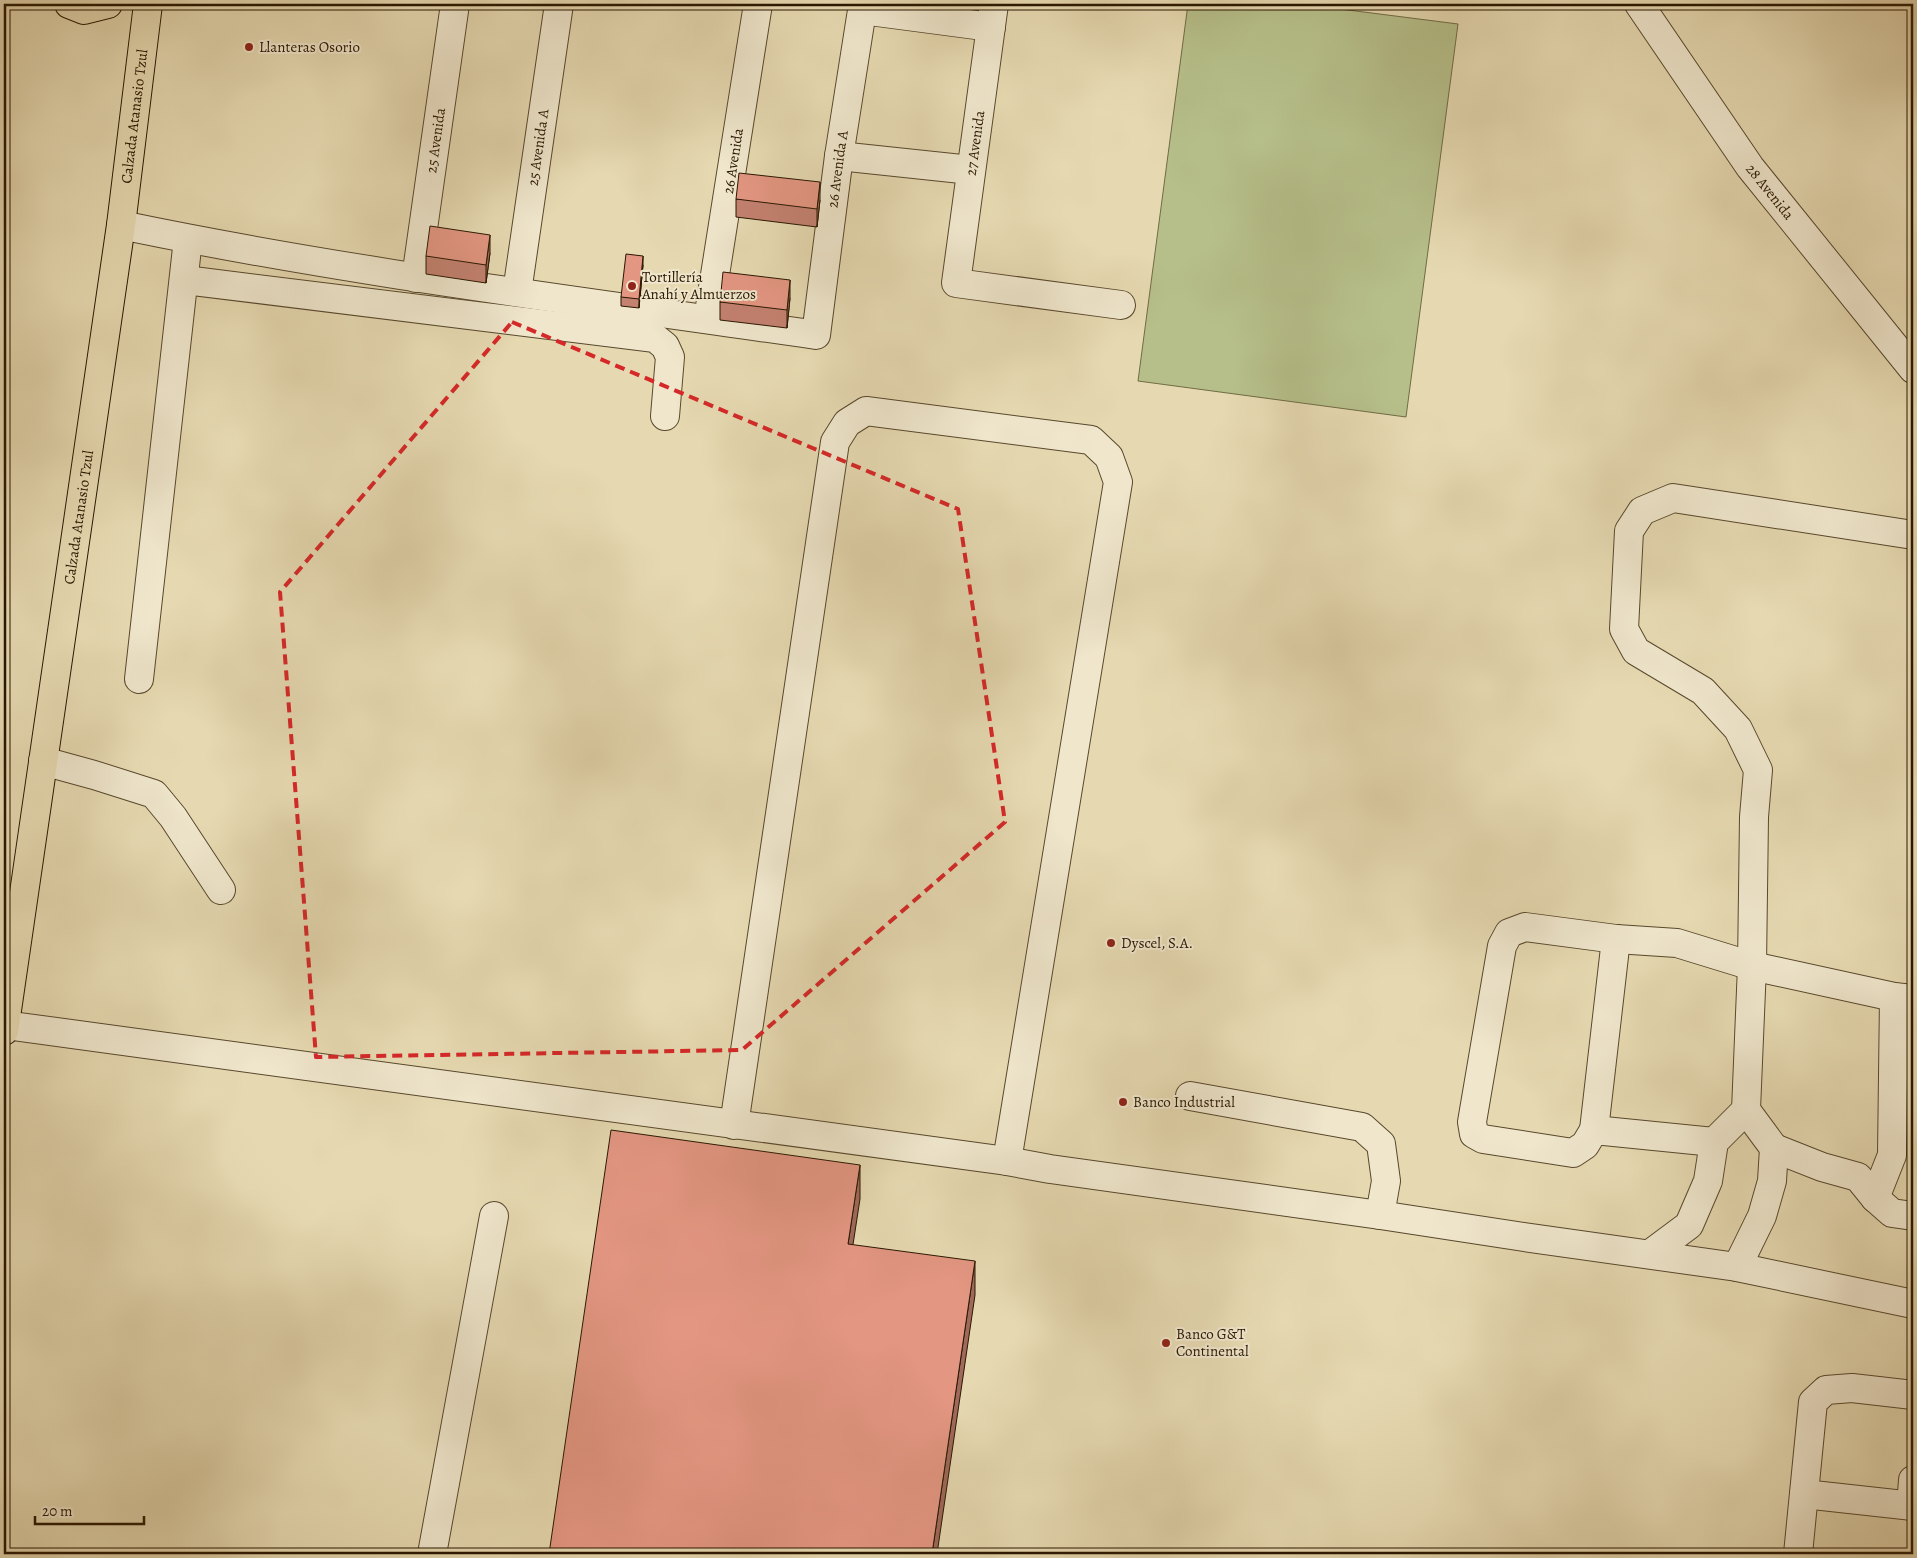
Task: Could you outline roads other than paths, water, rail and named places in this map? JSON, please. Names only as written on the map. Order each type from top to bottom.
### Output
[{"type":"main road","points":[[69,4],[84,10],[108,4]]},
{"type":"main road","name":"Calzada Atanasio Tzul","points":[[4,1028],[121,225],[148,4]]},
{"type":"street","name":"25 Avenida","points":[[416,278],[455,4]]},
{"type":"street","name":"25 Avenida A","points":[[517,292],[559,4]]},
{"type":"street","name":"26 Avenida","points":[[708,319],[758,4]]},
{"type":"street","name":"28 Avenida","points":[[1639,4],[1750,167],[1913,369]]},
{"type":"street","points":[[863,7],[992,15]]},
{"type":"street","name":"26 Avenida A","points":[[708,319],[816,335],[840,156],[863,7]]},
{"type":"street","name":"27 Avenida","points":[[992,15],[956,283],[1121,306]]},
{"type":"street","points":[[840,156],[971,170]]},
{"type":"street","points":[[121,225],[188,239],[416,278],[708,319]]},
{"type":"street","points":[[139,679],[188,239]]},
{"type":"street","points":[[184,280],[655,338],[665,346],[670,357],[665,416]]},
{"type":"street","points":[[734,1125],[834,442],[847,424],[866,411],[1091,440],[1109,457],[1118,482],[1007,1161]]},
{"type":"street","points":[[1913,535],[1673,498],[1642,511],[1629,531],[1624,629],[1636,651],[1703,692],[1738,729],[1758,770],[1754,817],[1752,966],[1746,1110],[1774,1148],[1822,1167],[1858,1177],[1875,1198],[1892,1213],[1913,1216]]},
{"type":"street","points":[[43,761],[94,774],[154,794],[173,817],[221,890]]},
{"type":"street","points":[[1616,939],[1594,1130],[1585,1145],[1572,1153],[1483,1139],[1474,1134],[1472,1122],[1502,946],[1509,933],[1526,927],[1616,939],[1677,943],[1752,966],[1903,998],[1892,1155],[1875,1198]]},
{"type":"street","points":[[4,1028],[1007,1161],[1050,1169],[1737,1267],[1913,1304]]},
{"type":"street","points":[[1190,1096],[1362,1127],[1381,1144],[1386,1180],[1380,1215]]},
{"type":"street","points":[[1650,1254],[1689,1225],[1708,1181],[1714,1142],[1746,1110]]},
{"type":"street","points":[[1594,1130],[1714,1142]]},
{"type":"street","points":[[1737,1267],[1762,1216],[1772,1181],[1774,1148]]},
{"type":"street","points":[[432,1554],[494,1216]]},
{"type":"street","points":[[1798,1554],[1813,1402],[1826,1390],[1852,1388],[1913,1395]]},
{"type":"street","points":[[1804,1494],[1912,1497]]},
{"type":"place","name":"Llanteras Osorio","points":[[249,47]]},
{"type":"place","name":"Tortillería Anahí y Almuerzos","points":[[632,286]]},
{"type":"place","name":"Dyscel, S.A.","points":[[1111,943]]},
{"type":"place","name":"Banco Industrial","points":[[1123,1102]]},
{"type":"place","name":"Banco G&T Continental","points":[[1166,1343]]}]
